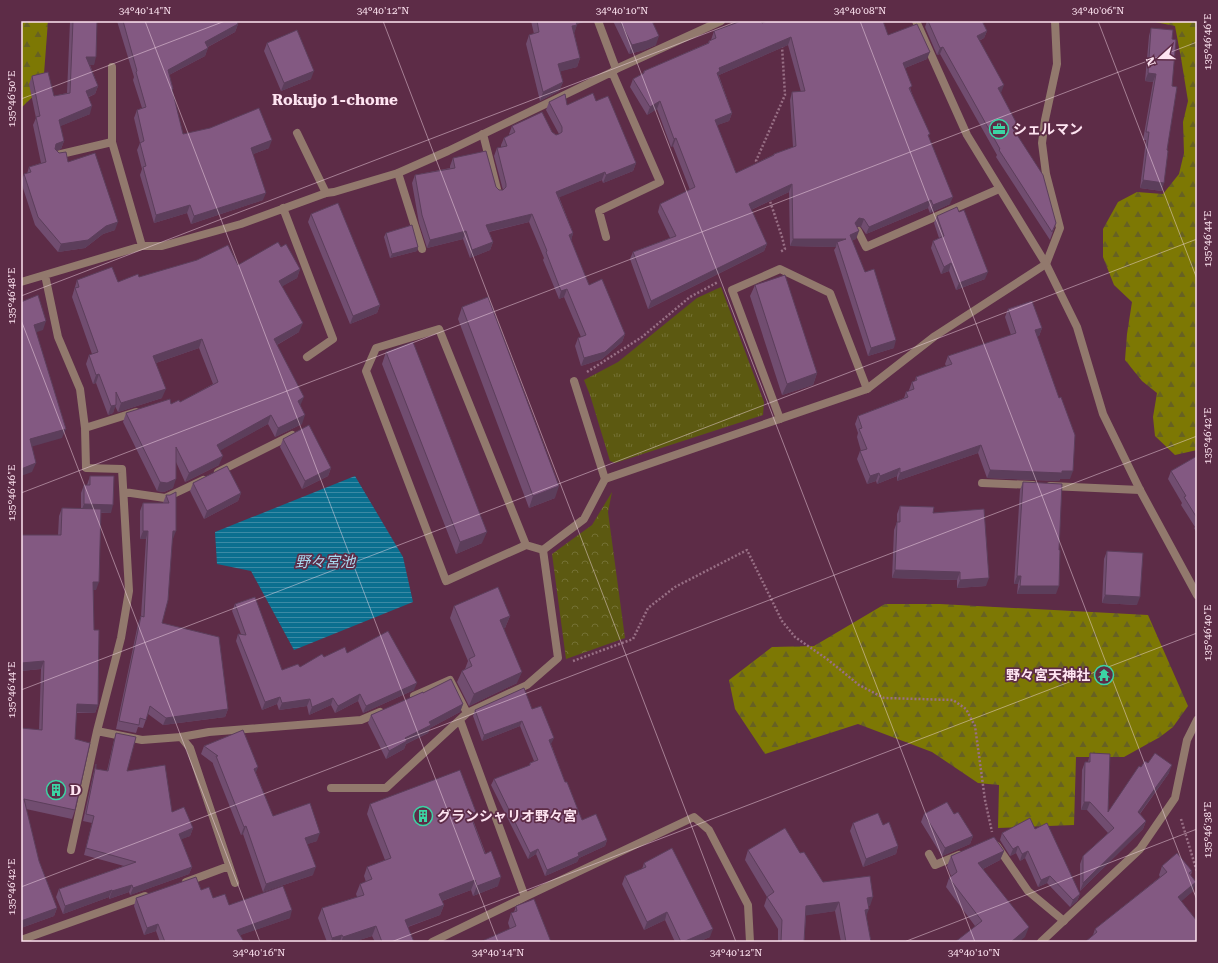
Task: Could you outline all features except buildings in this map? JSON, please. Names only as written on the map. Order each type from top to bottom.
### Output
[{"type":"street","points":[[598,21],[614,71],[660,182],[599,211],[606,237]]},
{"type":"street","points":[[21,282],[142,246],[162,246],[241,224],[326,193],[398,173],[540,110],[614,71],[721,21]]},
{"type":"street","points":[[916,21],[967,135],[1046,264],[1077,327],[1103,414],[1140,490],[1197,595]]},
{"type":"street","points":[[543,550],[584,518],[606,479],[867,389],[935,336],[1046,264],[1060,228],[1046,174],[1042,143],[1045,120],[1057,64],[1055,21]]},
{"type":"street","points":[[112,67],[112,142],[142,246]]},
{"type":"street","points":[[297,132],[326,193]]},
{"type":"street","points":[[483,134],[498,192]]},
{"type":"street","points":[[57,156],[112,142]]},
{"type":"street","points":[[398,173],[422,249]]},
{"type":"street","points":[[858,231],[866,247],[1000,189]]},
{"type":"street","points":[[283,208],[333,339],[308,358]]},
{"type":"street","points":[[780,419],[732,290],[780,269],[830,292],[867,389]]},
{"type":"street","points":[[45,275],[58,337],[80,389],[85,428],[86,468],[122,469],[129,591],[121,638],[97,731],[71,850]]},
{"type":"street","points":[[526,545],[440,329],[376,348],[366,371],[446,581],[526,545],[543,550]]},
{"type":"street","points":[[574,381],[606,479]]},
{"type":"street","points":[[85,428],[144,410]]},
{"type":"street","points":[[124,492],[165,498],[298,432]]},
{"type":"street","points":[[982,483],[1140,490]]},
{"type":"street","points":[[331,788],[386,788],[467,713],[527,685],[558,658],[543,550]]},
{"type":"street","points":[[409,698],[450,680],[467,713]]},
{"type":"street","points":[[97,731],[142,740],[181,737],[209,732],[361,720],[388,708]]},
{"type":"street","points":[[460,720],[525,897]]},
{"type":"street","points":[[1041,942],[1140,849],[1175,798],[1187,740],[1197,720]]},
{"type":"street","points":[[181,737],[190,748],[235,883]]},
{"type":"street","points":[[432,942],[694,817],[710,830],[748,905],[750,942]]},
{"type":"street","points":[[990,842],[1028,891],[1064,921]]},
{"type":"street","points":[[929,854],[935,865],[964,853]]},
{"type":"street","points":[[177,885],[229,866]]},
{"type":"street","points":[[21,940],[155,893]]},
{"type":"path","points":[[759,168],[756,161],[785,95],[782,40]]},
{"type":"path","points":[[768,195],[785,249],[777,253]]},
{"type":"path","points":[[574,381],[642,337],[690,297],[720,281]]},
{"type":"path","points":[[558,658],[566,663],[633,639],[648,608],[675,587],[747,550],[772,603],[782,621],[795,637],[827,659],[858,686],[884,698],[953,700],[966,709],[975,726],[986,800],[990,842]]},
{"type":"path","points":[[1175,798],[1197,872]]},
{"type":"green space","points":[[21,21],[48,21],[43,87],[21,108]]},
{"type":"green space","points":[[1150,21],[1197,21],[1197,450],[1175,455],[1155,436],[1153,417],[1157,393],[1142,381],[1125,360],[1132,302],[1114,285],[1103,257],[1103,229],[1118,202],[1137,192],[1163,194],[1179,174],[1184,153],[1183,122],[1188,101],[1175,26]]},
{"type":"green space","points":[[721,287],[764,402],[763,415],[615,463],[610,461],[584,380],[618,362],[697,298]]},
{"type":"green space","points":[[612,492],[608,512],[625,638],[566,659],[552,554],[592,525]]},
{"type":"green space","points":[[885,604],[940,604],[1148,615],[1188,706],[1173,727],[1160,737],[1124,757],[1076,757],[1074,825],[998,828],[999,785],[978,783],[932,752],[858,724],[765,754],[735,709],[729,680],[772,647],[814,646]]},
{"type":"water","name":"野々宮池","points":[[355,476],[403,557],[413,602],[294,650],[251,571],[217,564],[215,532]]},
{"type":"place","name":"シェルマン","points":[[999,129]]},
{"type":"place","name":"野々宮天神社","points":[[1104,675]]},
{"type":"place","name":"D","points":[[56,790]]},
{"type":"place","name":"グランシャリオ野々宮","points":[[423,816]]},
{"type":"district","name":"Rokujo 1-chome","points":[[335,100]]}]
